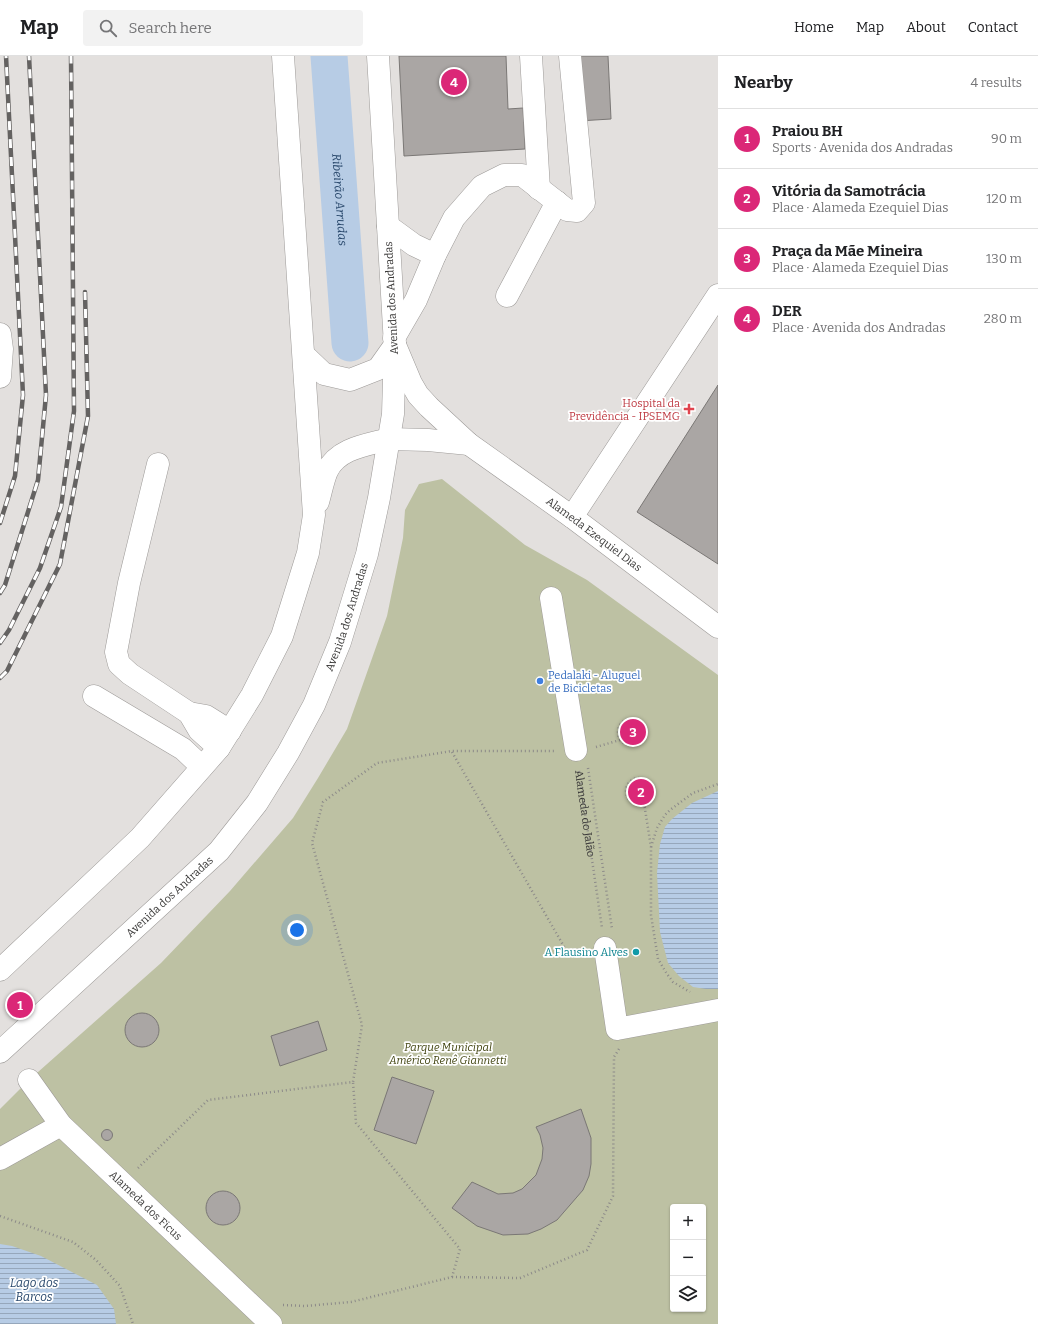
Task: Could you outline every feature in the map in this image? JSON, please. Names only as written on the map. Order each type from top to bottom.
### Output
[{"type":"main road","points":[[0,970],[140,838],[202,767],[224,739],[252,695],[282,636],[308,553],[314,515],[284,56]]},
{"type":"main road","name":"Avenida dos Andradas","points":[[0,1052],[219,851],[257,803],[288,753],[314,705],[340,642],[367,554],[390,439],[393,414],[394,342],[378,56]]},
{"type":"main road","points":[[531,56],[540,189]]},
{"type":"main road","points":[[304,355],[324,374],[350,380],[378,370],[416,300],[435,255],[454,218],[482,186],[504,175],[522,176],[567,210],[577,211],[584,203],[570,56]]},
{"type":"main road","points":[[507,296],[557,202]]},
{"type":"main road","points":[[388,226],[414,245],[435,255]]},
{"type":"main road","points":[[572,517],[718,296]]},
{"type":"main road","points":[[0,334],[2,349],[0,377]]},
{"type":"main road","name":"Alameda Ezequiel Dias","points":[[394,342],[411,383],[418,395],[429,408],[468,444],[572,517],[718,627]]},
{"type":"main road","name":"Alameda Ezequiel Dias","points":[[314,515],[327,471],[339,456],[353,449],[390,439],[428,440],[468,444]]},
{"type":"main road","points":[[158,464],[129,583],[116,652],[119,664],[130,674],[189,713],[206,716],[224,739]]},
{"type":"main road","points":[[551,598],[582,758]]},
{"type":"main road","points":[[94,696],[183,749],[202,767]]},
{"type":"main road","points":[[608,940],[619,1037],[718,1010]]},
{"type":"main road","name":"Alameda dos Ficus","points":[[29,1080],[61,1124],[271,1324]]},
{"type":"main road","points":[[0,1160],[61,1124]]},
{"type":"main road","points":[[249,1303],[258,1324]]},
{"type":"path","points":[[630,719],[638,721],[643,727],[644,735],[636,744],[632,745],[624,743],[618,736],[619,727],[625,720],[630,719]]},
{"type":"path","points":[[452,751],[566,950],[608,940],[582,758],[452,751],[377,763],[323,802],[312,843],[362,1025],[353,1082],[356,1123],[460,1249],[452,1277]]},
{"type":"path","name":"Alameda do Jalão","points":[[582,758],[608,940]]},
{"type":"path","points":[[636,778],[645,779],[651,785],[652,794],[644,803],[635,804],[631,802],[626,795],[629,782],[636,778]]},
{"type":"path","points":[[651,847],[657,828],[670,810],[693,793],[718,784]]},
{"type":"path","points":[[644,803],[651,847],[651,915],[658,959],[673,982],[692,994]]},
{"type":"path","points":[[281,1305],[305,1306],[351,1302],[452,1277],[520,1278],[587,1250],[612,1196],[614,1057],[619,1037]]},
{"type":"path","points":[[123,1183],[208,1100],[353,1082]]},
{"type":"path","points":[[0,1216],[73,1242],[96,1260],[120,1286],[133,1324]]},
{"type":"green space","name":"Parque Municipal Américo Renê Giannetti","points":[[442,479],[525,545],[587,580],[718,675],[718,1324],[0,1324],[0,1109],[29,1080],[161,963],[230,891],[293,818],[347,729],[387,616],[403,538],[405,510],[419,484]]},
{"type":"water","points":[[718,791],[718,989],[706,989],[693,987],[679,976],[668,963],[660,932],[657,873],[660,844],[665,827],[672,819],[692,803]]},
{"type":"water","name":"Lago dos Barcos","points":[[0,1244],[12,1246],[41,1256],[97,1285],[114,1309],[116,1324],[0,1324]]},
{"type":"building","points":[[399,56],[506,56],[508,109],[523,108],[525,149],[404,156]]},
{"type":"building","points":[[575,56],[608,56],[611,119],[578,121]]},
{"type":"building","points":[[718,385],[718,564],[637,512]]},
{"type":"building","points":[[145,1013],[154,1018],[158,1023],[158,1037],[154,1042],[149,1046],[139,1047],[135,1046],[126,1037],[125,1027],[126,1023],[135,1014]]},
{"type":"building","points":[[318,1021],[327,1050],[280,1066],[271,1036]]},
{"type":"building","points":[[392,1077],[434,1091],[416,1144],[374,1130]]},
{"type":"building","points":[[581,1109],[591,1138],[591,1164],[589,1176],[583,1190],[557,1220],[528,1234],[503,1235],[477,1226],[452,1208],[472,1182],[498,1194],[513,1193],[522,1189],[536,1175],[542,1159],[543,1148],[540,1135],[536,1127]]},
{"type":"building","points":[[105,1130],[109,1130],[111,1131],[111,1139],[105,1140],[102,1137],[102,1133]]},
{"type":"building","points":[[223,1191],[235,1196],[240,1208],[235,1220],[223,1225],[211,1220],[206,1208],[211,1196]]},
{"type":"waterway","name":"Ribeirão Arrudas","points":[[329,56],[350,343]]},
{"type":"railway","points":[[0,523],[15,476],[23,395],[6,56]]},
{"type":"railway","points":[[0,593],[5,585],[38,480],[46,395],[29,56]]},
{"type":"railway","points":[[0,643],[9,630],[40,568],[61,507],[74,411],[71,56]]},
{"type":"railway","points":[[0,678],[7,671],[60,564],[88,416],[85,292]]},
{"type":"place","name":"DER","points":[[454,82]]},
{"type":"place","name":"Hospital da Previdência - IPSEMG","points":[[689,409]]},
{"type":"place","name":"Pedalaki - Aluguel de Bicicletas","points":[[540,681]]},
{"type":"place","name":"Praça da Mãe Mineira","points":[[633,732]]},
{"type":"place","name":"Vitória da Samotrácia","points":[[641,792]]},
{"type":"place","name":"A Flausino Alves","points":[[636,952]]},
{"type":"place","name":"Praiou BH","points":[[20,1005]]}]
